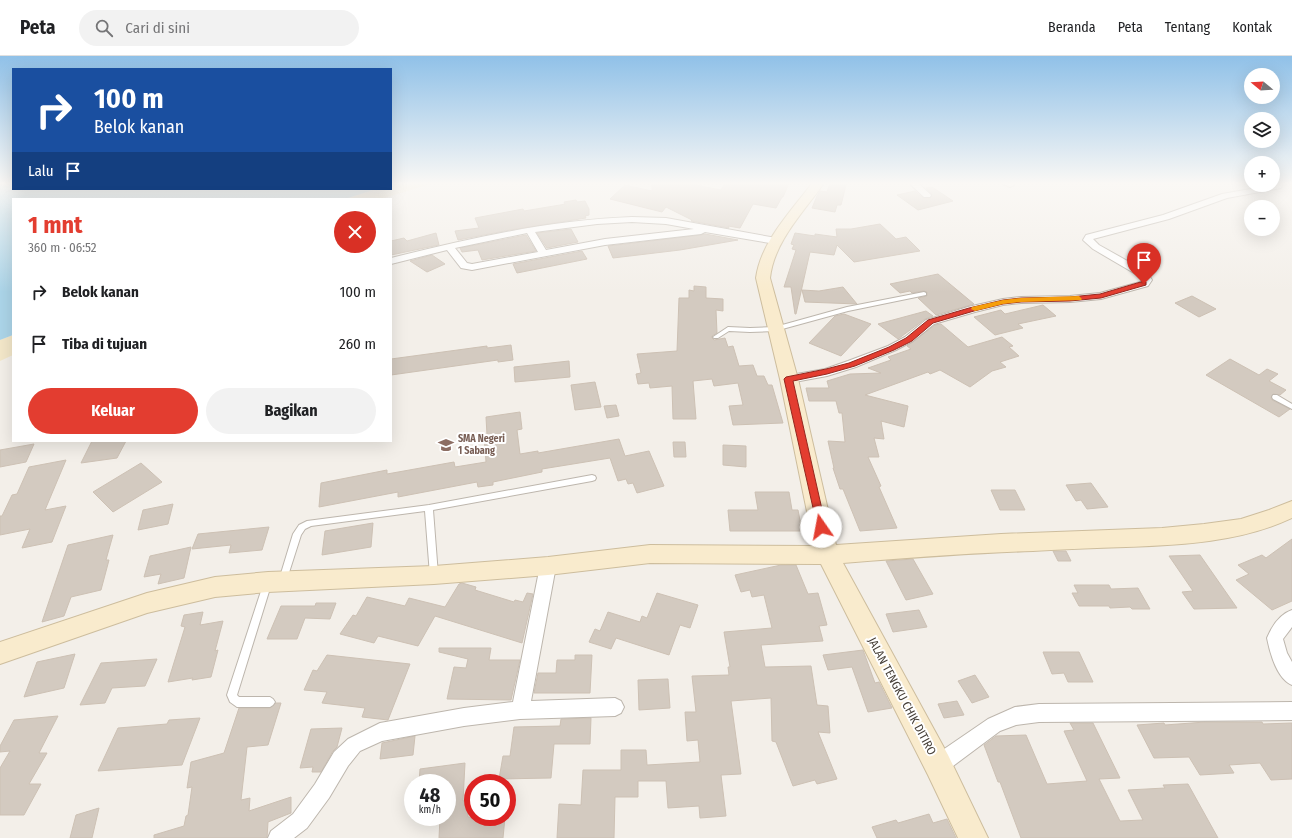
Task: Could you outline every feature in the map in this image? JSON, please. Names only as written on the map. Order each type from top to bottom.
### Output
[{"type":"street","name":"JALAN TENGKU CHIK DITIRO","points":[[792,219],[767,256],[762,272],[763,284],[789,379],[827,556],[938,765],[972,838]]},
{"type":"street","points":[[789,379],[827,372],[852,364],[892,348],[909,339],[930,322],[972,309],[1003,302],[1021,300],[1070,299],[1101,296],[1144,284],[1147,280],[1143,274],[1096,247],[1088,240],[1089,237],[1156,219]]},
{"type":"street","points":[[392,261],[530,230],[591,223],[630,221],[677,223],[776,241]]},
{"type":"street","points":[[530,230],[544,254]]},
{"type":"street","points":[[450,247],[461,263],[468,267],[605,242],[710,230]]},
{"type":"street","points":[[0,653],[147,603],[215,587],[275,582],[434,575],[548,566],[650,554],[827,556],[1001,543],[1109,540],[1204,533],[1248,525],[1275,517],[1292,509]]},
{"type":"street","points":[[520,710],[548,566]]},
{"type":"street","points":[[1292,617],[1284,624],[1275,638],[1279,656],[1292,677]]},
{"type":"street","points":[[278,838],[300,822],[322,791],[341,759],[354,745],[380,732],[464,717],[520,710],[615,707]]},
{"type":"street","points":[[938,765],[994,725],[1015,716],[1039,713],[1292,711]]},
{"type":"lane","points":[[716,336],[728,329],[775,329],[847,309],[924,294]]},
{"type":"lane","points":[[1275,397],[1292,407]]},
{"type":"lane","points":[[270,702],[237,702],[233,699],[232,695],[275,582],[296,534],[302,527],[310,523],[429,508],[592,478]]},
{"type":"lane","points":[[429,508],[434,575]]},
{"type":"sand","points":[[12,335],[12,355],[0,361],[0,340]]},
{"type":"water","points":[[0,219],[12,219],[12,335],[0,340]]},
{"type":"building","points":[[476,219],[577,219],[458,240],[455,231],[479,228]]},
{"type":"building","points":[[745,219],[740,228],[728,226],[729,228],[691,221]]},
{"type":"building","points":[[880,224],[896,239],[906,237],[920,251],[854,262],[837,245],[834,255],[810,252],[795,314],[791,287],[784,287],[796,250],[792,249],[794,245],[791,244],[795,233],[837,237],[836,229],[851,229]]},
{"type":"building","points":[[571,229],[578,242],[547,248],[537,233]]},
{"type":"building","points":[[436,233],[439,245],[392,255],[392,241],[404,238],[407,241]]},
{"type":"building","points":[[705,234],[738,240],[680,250],[613,258],[608,246],[701,235]]},
{"type":"building","points":[[526,235],[536,251],[482,260],[478,250],[462,252],[460,248]]},
{"type":"building","points":[[582,251],[587,259],[517,273],[513,264]]},
{"type":"building","points":[[432,255],[445,264],[427,272],[410,261]]},
{"type":"building","points":[[938,274],[974,304],[936,315],[918,298],[927,296],[927,292],[912,293],[910,291],[900,293],[890,284]]},
{"type":"building","points":[[694,286],[706,287],[706,298],[723,299],[723,311],[716,310],[717,333],[712,336],[712,338],[714,340],[725,338],[728,347],[733,346],[739,366],[753,365],[757,376],[764,376],[768,385],[772,385],[783,423],[733,425],[729,406],[743,405],[738,383],[714,386],[712,379],[693,381],[696,419],[673,419],[672,386],[650,388],[649,383],[638,384],[636,374],[641,373],[637,354],[677,351],[679,298],[689,298],[689,290],[694,291]]},
{"type":"building","points":[[843,287],[857,304],[805,302],[802,290],[819,291]]},
{"type":"building","points":[[1192,296],[1216,309],[1199,317],[1175,303]]},
{"type":"building","points":[[1043,305],[1056,316],[1018,324],[1023,328],[995,335],[974,317],[1001,310],[1005,314]]},
{"type":"building","points":[[926,311],[933,316],[925,319],[898,339],[878,324]]},
{"type":"building","points":[[844,314],[871,324],[841,356],[809,343],[835,316]]},
{"type":"building","points":[[941,324],[968,347],[1002,337],[1013,346],[1009,347],[1019,356],[1000,362],[1006,367],[992,371],[970,387],[940,370],[930,374],[928,372],[865,395],[908,406],[904,427],[881,421],[884,439],[874,438],[879,457],[868,457],[897,528],[860,531],[843,489],[840,489],[833,468],[828,441],[845,442],[842,413],[839,413],[836,401],[809,401],[806,388],[829,388],[827,381],[850,374],[881,373],[868,368],[891,360],[888,357],[911,349],[907,346],[935,325]]},
{"type":"building","points":[[511,345],[513,360],[498,362],[498,360],[392,375],[392,359],[487,346],[487,348]]},
{"type":"building","points":[[1230,359],[1259,375],[1267,369],[1278,374],[1269,381],[1286,390],[1280,395],[1273,394],[1271,398],[1272,400],[1290,409],[1279,417],[1206,375]]},
{"type":"building","points":[[569,361],[570,377],[515,382],[514,367]]},
{"type":"building","points":[[595,382],[601,407],[575,410],[571,385]]},
{"type":"building","points":[[616,405],[619,416],[607,418],[604,406]]},
{"type":"building","points":[[520,412],[522,429],[517,430],[520,454],[538,451],[538,453],[619,439],[625,456],[649,451],[664,486],[637,493],[633,483],[628,484],[626,479],[618,481],[610,458],[542,469],[542,472],[493,482],[493,485],[478,487],[477,482],[398,497],[398,492],[319,507],[321,483],[387,470],[387,474],[454,462],[455,467],[486,462],[484,436],[487,435],[486,417]]},
{"type":"building","points":[[92,442],[125,442],[117,458],[81,463]]},
{"type":"building","points":[[673,442],[685,442],[686,457],[674,457]]},
{"type":"building","points":[[34,444],[26,462],[0,467],[0,450]]},
{"type":"building","points":[[723,445],[746,446],[746,467],[723,465]]},
{"type":"building","points":[[66,460],[45,510],[66,506],[52,542],[22,548],[30,529],[0,535],[0,516],[2,516],[12,495],[17,494],[29,467]]},
{"type":"building","points":[[141,463],[162,482],[113,512],[93,492]]},
{"type":"building","points":[[1091,483],[1108,507],[1087,509],[1081,500],[1076,501],[1066,485]]},
{"type":"building","points":[[991,490],[1015,490],[1025,510],[1000,510]]},
{"type":"building","points":[[755,492],[789,492],[792,510],[798,510],[802,531],[730,531],[728,510],[758,510]]},
{"type":"building","points":[[173,504],[168,524],[138,530],[143,510]]},
{"type":"building","points":[[373,523],[371,547],[322,555],[325,531]]},
{"type":"building","points":[[269,527],[262,550],[229,553],[231,545],[192,549],[198,534]]},
{"type":"building","points":[[113,535],[106,560],[109,560],[101,590],[71,597],[64,616],[42,622],[68,545]]},
{"type":"building","points":[[1292,539],[1292,601],[1272,610],[1236,580],[1249,574],[1238,565],[1262,555],[1266,558]]},
{"type":"building","points":[[191,547],[184,578],[158,584],[161,574],[144,577],[150,556]]},
{"type":"building","points":[[1053,551],[1066,551],[1071,561],[1058,561]]},
{"type":"building","points":[[1200,555],[1237,608],[1194,609],[1182,592],[1193,591],[1169,556]]},
{"type":"building","points":[[913,559],[933,594],[906,600],[886,561]]},
{"type":"building","points":[[781,565],[796,565],[808,594],[818,593],[827,625],[819,626],[823,641],[761,645],[765,667],[811,666],[817,705],[828,706],[830,733],[818,732],[837,779],[817,784],[815,780],[793,786],[776,742],[772,741],[771,698],[731,701],[741,774],[721,775],[726,816],[700,818],[699,806],[668,808],[666,781],[638,781],[638,797],[615,797],[614,838],[557,838],[559,804],[581,805],[583,770],[621,770],[621,750],[646,750],[647,765],[700,762],[698,740],[687,741],[685,712],[696,712],[692,676],[729,675],[728,667],[730,667],[724,632],[772,628],[764,595],[752,597],[750,590],[741,592],[735,575]]},
{"type":"building","points":[[462,583],[476,587],[475,590],[514,602],[515,600],[523,602],[527,593],[533,594],[522,643],[435,616],[418,646],[378,636],[374,643],[340,634],[353,615],[356,616],[367,597],[405,606],[409,598],[445,607],[459,584]]},
{"type":"building","points":[[1074,585],[1109,585],[1111,589],[1138,588],[1150,609],[1132,609],[1130,607],[1110,608],[1109,606],[1079,606],[1072,593],[1078,593]]},
{"type":"building","points":[[657,593],[698,605],[690,628],[680,625],[669,655],[616,638],[611,649],[589,642],[595,629],[600,631],[608,612],[640,622],[642,616],[647,618]]},
{"type":"building","points":[[316,603],[336,603],[330,619],[305,618],[297,639],[267,639],[281,606],[315,606]]},
{"type":"building","points":[[919,610],[927,627],[893,632],[886,614]]},
{"type":"building","points":[[203,612],[200,625],[223,621],[215,651],[218,650],[211,677],[168,682],[185,627],[181,626],[184,615]]},
{"type":"building","points":[[439,648],[491,648],[489,660],[520,660],[511,700],[447,699],[454,667],[466,668],[468,659],[439,652]]},
{"type":"building","points":[[863,650],[875,683],[879,682],[892,708],[868,712],[852,667],[828,670],[823,655]]},
{"type":"building","points":[[1043,652],[1079,652],[1093,682],[1068,682],[1064,673],[1052,674]]},
{"type":"building","points":[[75,654],[64,688],[24,697],[37,662]]},
{"type":"building","points":[[327,655],[410,664],[388,720],[362,717],[365,708],[322,703],[327,692],[304,690],[313,670],[317,671]]},
{"type":"building","points":[[575,655],[592,655],[590,693],[534,693],[538,673],[556,673],[557,660],[575,660]]},
{"type":"building","points":[[157,659],[145,686],[112,688],[105,703],[80,705],[101,663]]},
{"type":"building","points":[[975,675],[989,697],[972,703],[958,681]]},
{"type":"building","points":[[668,679],[670,708],[639,710],[638,680]]},
{"type":"building","points":[[957,701],[964,715],[944,718],[938,704]]},
{"type":"building","points":[[276,703],[281,703],[268,745],[247,747],[241,800],[250,798],[249,811],[291,797],[291,813],[268,822],[267,838],[154,838],[154,835],[184,826],[186,816],[188,815],[192,787],[187,788],[191,762],[224,753],[239,708],[270,708]]},
{"type":"building","points":[[58,716],[39,753],[47,753],[29,784],[41,784],[24,815],[0,815],[0,768],[10,751],[0,752],[0,746],[14,720]]},
{"type":"building","points":[[200,718],[182,765],[98,771],[118,728],[167,724],[169,720]]},
{"type":"building","points":[[591,718],[590,744],[554,744],[551,778],[516,779],[516,774],[500,774],[503,756],[510,756],[514,727],[560,726],[561,719]]},
{"type":"building","points":[[1205,722],[1262,722],[1263,724],[1292,723],[1292,779],[1271,780],[1260,763],[1229,765],[1234,773],[1200,775],[1189,757],[1154,758],[1137,725],[1164,723],[1165,725]]},
{"type":"building","points":[[1070,723],[1093,723],[1120,778],[1099,779],[1120,821],[1143,820],[1128,790],[1165,788],[1163,785],[1188,784],[1218,838],[1021,838],[984,745],[996,736],[1026,735],[1047,784],[1087,781],[1064,731],[1074,730]]},
{"type":"building","points":[[342,728],[337,747],[333,751],[321,772],[312,772],[313,767],[300,768],[311,729]]},
{"type":"building","points":[[415,736],[413,755],[380,759],[382,743]]},
{"type":"building","points":[[465,763],[463,801],[464,826],[504,826],[503,838],[439,838],[440,826],[456,826],[456,774],[420,774],[420,769]]},
{"type":"building","points":[[99,808],[92,838],[70,838],[76,815]]},
{"type":"building","points":[[929,814],[933,823],[947,819],[956,838],[877,838],[872,827],[896,820],[898,823]]},
{"type":"slow traffic","points":[[975,309],[1003,302],[1021,300],[1079,299]]},
{"type":"place","name":"SMA Negeri 1 Sabang","points":[[446,445]]},
{"type":"route","points":[[821,527],[789,379],[827,372],[852,364],[892,348],[909,339],[916,335],[930,322],[972,309],[1003,302],[1021,300],[1052,300],[1101,296],[1144,284]]}]
